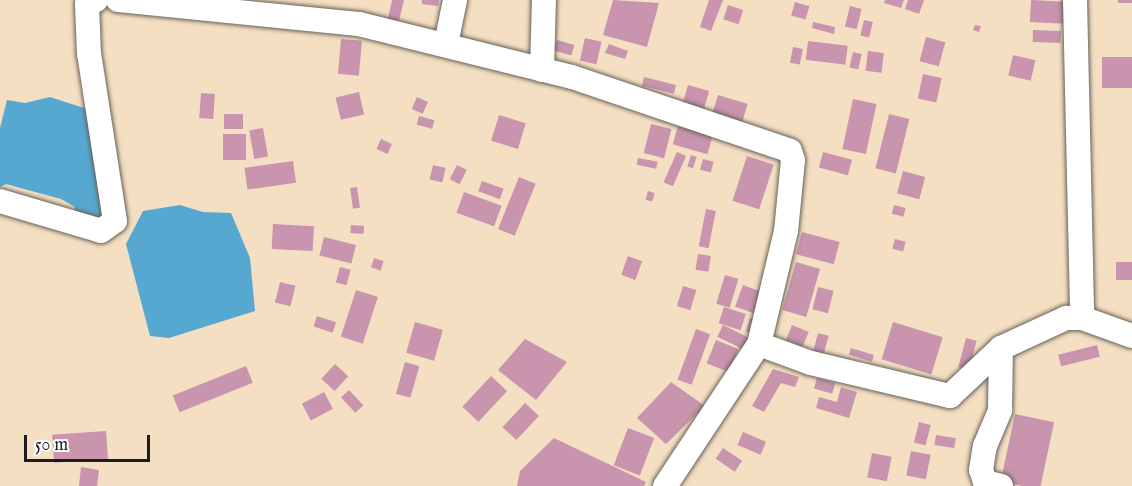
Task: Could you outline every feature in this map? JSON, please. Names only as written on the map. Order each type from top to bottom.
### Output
[{"type":"street","points":[[0,201],[102,231],[115,221],[89,54],[87,4],[96,0]]},
{"type":"street","points":[[118,0],[359,24],[447,44],[572,77],[790,151],[793,160],[786,231],[759,344],[665,486]]},
{"type":"street","points":[[447,44],[455,0]]},
{"type":"street","points":[[542,70],[544,0]]},
{"type":"street","points":[[1075,0],[1082,318]]},
{"type":"street","points":[[759,344],[812,363],[950,396],[1001,348],[1066,318],[1082,318],[1132,336]]},
{"type":"street","points":[[1001,348],[1000,410],[985,446],[981,470],[985,482],[1001,486]]},
{"type":"water","points":[[50,97],[87,109],[107,212],[95,224],[73,216],[75,207],[61,199],[6,184],[0,187],[0,128],[7,100],[25,103]]},
{"type":"water","points":[[180,205],[203,212],[231,213],[250,258],[255,311],[169,338],[150,336],[126,244],[143,211]]},
{"type":"building","points":[[392,0],[404,0],[398,25],[387,23]]},
{"type":"building","points":[[422,0],[439,0],[438,6],[422,4]]},
{"type":"building","points":[[613,0],[659,3],[647,47],[603,35]]},
{"type":"building","points":[[709,0],[723,0],[711,31],[700,27]]},
{"type":"building","points":[[885,0],[904,0],[901,8],[884,3]]},
{"type":"building","points":[[908,0],[924,0],[919,14],[905,9]]},
{"type":"building","points":[[1031,0],[1066,2],[1065,24],[1030,22]]},
{"type":"building","points":[[1118,0],[1132,0],[1132,3],[1118,3]]},
{"type":"building","points":[[795,2],[809,6],[806,20],[791,15]]},
{"type":"building","points":[[728,5],[743,10],[739,24],[723,19]]},
{"type":"building","points":[[850,6],[862,9],[857,29],[845,26]]},
{"type":"building","points":[[864,20],[873,22],[869,38],[860,36]]},
{"type":"building","points":[[813,22],[835,27],[834,34],[812,28]]},
{"type":"building","points":[[975,25],[981,26],[979,32],[973,30]]},
{"type":"building","points":[[1033,30],[1061,31],[1061,43],[1033,42]]},
{"type":"building","points":[[926,37],[945,42],[939,66],[920,61]]},
{"type":"building","points":[[585,38],[602,42],[596,64],[580,60]]},
{"type":"building","points":[[341,39],[362,41],[359,76],[338,74]]},
{"type":"building","points":[[557,40],[574,45],[571,56],[554,51]]},
{"type":"building","points":[[808,41],[848,46],[845,65],[806,60]]},
{"type":"building","points":[[609,44],[628,51],[625,59],[605,53]]},
{"type":"building","points":[[793,47],[803,49],[800,65],[790,63]]},
{"type":"building","points":[[868,51],[884,53],[881,73],[866,71]]},
{"type":"building","points":[[853,52],[862,54],[858,70],[849,68]]},
{"type":"building","points":[[1013,55],[1035,60],[1031,81],[1008,75]]},
{"type":"building","points":[[1102,57],[1132,57],[1132,88],[1102,88]]},
{"type":"building","points":[[923,74],[942,78],[936,102],[918,98]]},
{"type":"building","points":[[644,77],[676,85],[674,94],[642,86]]},
{"type":"building","points":[[688,85],[709,91],[704,108],[683,102]]},
{"type":"building","points":[[359,92],[364,114],[341,120],[336,97]]},
{"type":"building","points":[[201,93],[215,94],[213,119],[199,118]]},
{"type":"building","points":[[718,95],[748,104],[741,125],[712,116]]},
{"type":"building","points":[[417,97],[428,102],[423,114],[412,109]]},
{"type":"building","points":[[853,99],[876,104],[866,154],[842,149]]},
{"type":"building","points":[[224,114],[243,114],[243,129],[224,129]]},
{"type":"building","points":[[889,114],[909,119],[896,173],[875,168]]},
{"type":"building","points":[[499,115],[526,123],[518,149],[491,141]]},
{"type":"building","points":[[419,116],[434,120],[432,129],[417,125]]},
{"type":"building","points":[[651,124],[671,129],[664,158],[644,153]]},
{"type":"building","points":[[678,126],[713,136],[707,154],[673,144]]},
{"type":"building","points":[[263,128],[268,157],[254,159],[249,130]]},
{"type":"building","points":[[223,134],[246,134],[246,160],[223,160]]},
{"type":"building","points":[[381,139],[392,144],[387,154],[377,149]]},
{"type":"building","points":[[677,152],[686,156],[673,186],[664,182]]},
{"type":"building","points":[[823,152],[852,160],[848,175],[819,167]]},
{"type":"building","points":[[691,155],[697,157],[693,168],[687,166]]},
{"type":"building","points":[[747,156],[774,165],[759,209],[732,201]]},
{"type":"building","points":[[638,158],[658,162],[656,169],[637,165]]},
{"type":"building","points":[[703,159],[714,162],[711,172],[700,170]]},
{"type":"building","points":[[293,161],[296,183],[248,190],[244,168]]},
{"type":"building","points":[[433,165],[446,168],[442,183],[430,180]]},
{"type":"building","points":[[457,165],[467,170],[460,184],[450,179]]},
{"type":"building","points":[[903,171],[925,177],[919,199],[897,193]]},
{"type":"building","points":[[519,177],[536,184],[515,236],[498,229]]},
{"type":"building","points":[[482,181],[504,189],[500,199],[478,191]]},
{"type":"building","points":[[357,187],[360,208],[353,209],[350,188]]},
{"type":"building","points":[[648,191],[655,193],[652,202],[646,200]]},
{"type":"building","points":[[464,192],[502,206],[494,226],[456,213]]},
{"type":"building","points":[[894,205],[906,208],[903,217],[892,214]]},
{"type":"building","points":[[706,209],[716,211],[709,248],[699,246]]},
{"type":"building","points":[[273,224],[314,226],[313,251],[272,249]]},
{"type":"building","points":[[351,225],[364,226],[363,234],[350,233]]},
{"type":"building","points":[[802,232],[840,242],[834,264],[796,254]]},
{"type":"building","points":[[324,237],[356,245],[351,263],[319,255]]},
{"type":"building","points":[[895,239],[906,242],[903,252],[892,249]]},
{"type":"building","points":[[698,254],[711,256],[708,272],[695,270]]},
{"type":"building","points":[[628,256],[642,261],[635,280],[621,275]]},
{"type":"building","points":[[374,258],[384,261],[381,270],[371,268]]},
{"type":"building","points":[[796,262],[820,269],[806,317],[782,310]]},
{"type":"building","points":[[1116,262],[1132,262],[1132,280],[1116,280]]},
{"type":"building","points":[[340,267],[351,270],[346,285],[336,282]]},
{"type":"building","points":[[725,275],[738,279],[730,308],[716,304]]},
{"type":"building","points":[[280,282],[296,286],[290,306],[275,302]]},
{"type":"building","points":[[743,285],[768,294],[761,316],[735,307]]},
{"type":"building","points":[[683,286],[696,290],[690,310],[677,306]]},
{"type":"building","points":[[818,287],[834,291],[828,313],[812,309]]},
{"type":"building","points":[[356,290],[378,297],[363,344],[341,337]]},
{"type":"building","points":[[724,307],[746,314],[741,330],[719,323]]},
{"type":"building","points":[[317,316],[336,322],[333,333],[314,326]]},
{"type":"building","points":[[750,318],[763,322],[759,335],[746,331]]},
{"type":"building","points":[[415,322],[443,330],[434,361],[406,353]]},
{"type":"building","points":[[893,322],[943,337],[931,374],[882,359]]},
{"type":"building","points":[[723,325],[750,338],[744,350],[717,337]]},
{"type":"building","points":[[792,325],[809,332],[803,347],[786,340]]},
{"type":"building","points":[[696,329],[710,334],[692,385],[678,380]]},
{"type":"building","points":[[818,333],[829,336],[824,353],[813,350]]},
{"type":"building","points":[[966,338],[977,341],[969,370],[958,367]]},
{"type":"building","points":[[525,339],[567,362],[536,400],[498,370]]},
{"type":"building","points":[[716,340],[738,349],[729,372],[707,363]]},
{"type":"building","points":[[1097,345],[1100,357],[1061,366],[1058,355]]},
{"type":"building","points":[[851,348],[874,355],[872,362],[849,355]]},
{"type":"building","points":[[405,362],[419,366],[410,398],[396,394]]},
{"type":"building","points":[[335,364],[348,376],[335,391],[321,379]]},
{"type":"building","points":[[246,366],[253,383],[179,412],[173,396]]},
{"type":"building","points":[[773,369],[799,377],[795,387],[781,383],[764,412],[752,406]]},
{"type":"building","points":[[491,376],[507,391],[478,422],[462,407]]},
{"type":"building","points":[[817,378],[835,383],[832,394],[814,389]]},
{"type":"building","points":[[671,382],[705,406],[666,444],[637,418]]},
{"type":"building","points":[[841,387],[857,392],[849,418],[816,408],[819,397],[837,402]]},
{"type":"building","points":[[349,390],[363,405],[355,413],[341,398]]},
{"type":"building","points":[[324,392],[333,409],[311,421],[302,404]]},
{"type":"building","points":[[525,403],[539,416],[516,440],[502,427]]},
{"type":"building","points":[[1015,414],[1054,422],[1041,486],[1022,486],[1001,481]]},
{"type":"building","points":[[919,422],[931,425],[926,445],[914,442]]},
{"type":"building","points":[[628,428],[654,438],[640,475],[614,465]]},
{"type":"building","points":[[106,431],[108,459],[54,463],[52,435]]},
{"type":"building","points":[[743,432],[766,442],[761,455],[738,445]]},
{"type":"building","points":[[936,435],[956,438],[954,448],[934,445]]},
{"type":"building","points":[[554,438],[646,482],[644,486],[517,486],[520,471]]},
{"type":"building","points":[[723,448],[742,461],[735,472],[716,459]]},
{"type":"building","points":[[911,451],[931,455],[926,479],[906,476]]},
{"type":"building","points":[[872,453],[892,457],[887,481],[867,478]]},
{"type":"building","points":[[81,467],[99,470],[97,486],[79,486]]}]
